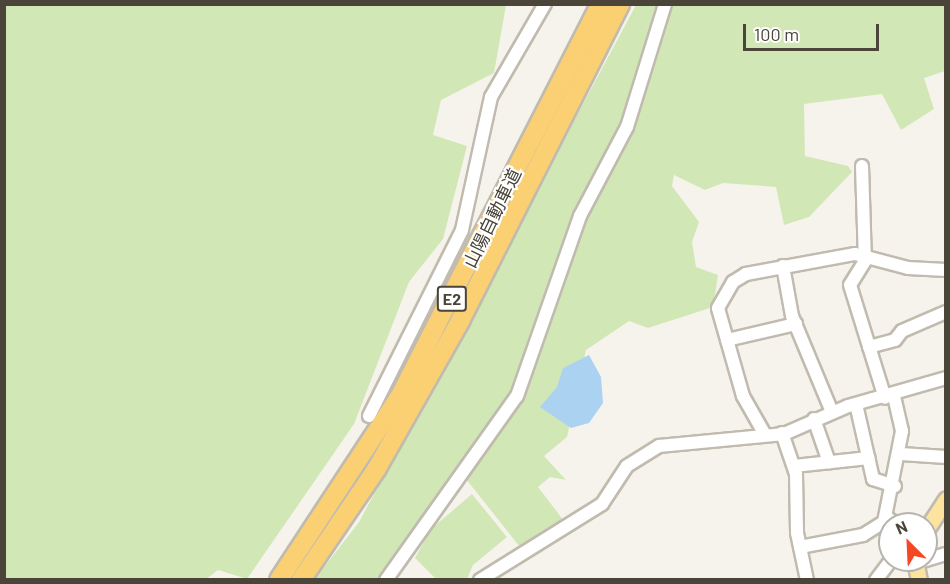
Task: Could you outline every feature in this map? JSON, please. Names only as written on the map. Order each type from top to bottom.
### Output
[{"type":"highway","name":"山陽自動車道","points":[[279,579],[400,396],[601,4]]},
{"type":"highway","name":"山陽自動車道","points":[[301,579],[377,468],[460,321],[620,4]]},
{"type":"main road","points":[[937,512],[945,499]]},
{"type":"street","points":[[369,416],[462,230],[490,97],[545,4]]},
{"type":"street","points":[[386,579],[517,396],[580,216],[627,127],[665,4]]},
{"type":"street","points":[[862,166],[865,255],[849,285],[869,347],[902,431],[901,454],[892,512]]},
{"type":"street","points":[[764,433],[743,396],[718,308],[723,293],[746,274],[783,266],[865,255],[908,268],[945,270]]},
{"type":"street","points":[[783,266],[796,324],[832,412]]},
{"type":"street","points":[[869,347],[895,340],[909,327],[945,312]]},
{"type":"street","points":[[727,340],[796,324]]},
{"type":"street","points":[[480,579],[602,504],[627,466],[659,446],[764,433],[782,434],[832,412],[945,378]]},
{"type":"street","points":[[856,404],[873,478],[895,486]]},
{"type":"street","points":[[814,420],[829,462]]},
{"type":"street","points":[[782,434],[794,466],[800,547],[807,579]]},
{"type":"street","points":[[901,454],[945,457]]},
{"type":"street","points":[[794,466],[869,458]]},
{"type":"street","points":[[800,547],[862,535],[878,529]]},
{"type":"green space","points":[[4,5],[506,5],[494,73],[441,100],[433,135],[467,146],[443,239],[409,282],[354,424],[247,579],[218,570],[205,580],[5,579]]},
{"type":"green space","points":[[636,5],[945,5],[945,71],[924,78],[934,109],[901,130],[882,94],[804,104],[805,156],[848,166],[852,172],[809,217],[784,225],[776,187],[723,183],[705,190],[674,175],[672,186],[699,222],[692,242],[696,267],[718,275],[713,307],[648,328],[629,321],[586,350],[567,437],[544,456],[566,480],[550,477],[538,487],[564,521],[520,547],[458,469],[377,579],[314,580],[359,522]]},
{"type":"green space","points":[[472,494],[507,537],[473,565],[467,579],[436,579],[415,558],[431,529]]},
{"type":"water","points":[[589,355],[601,377],[603,403],[589,423],[571,428],[540,407],[557,387],[563,368]]}]
